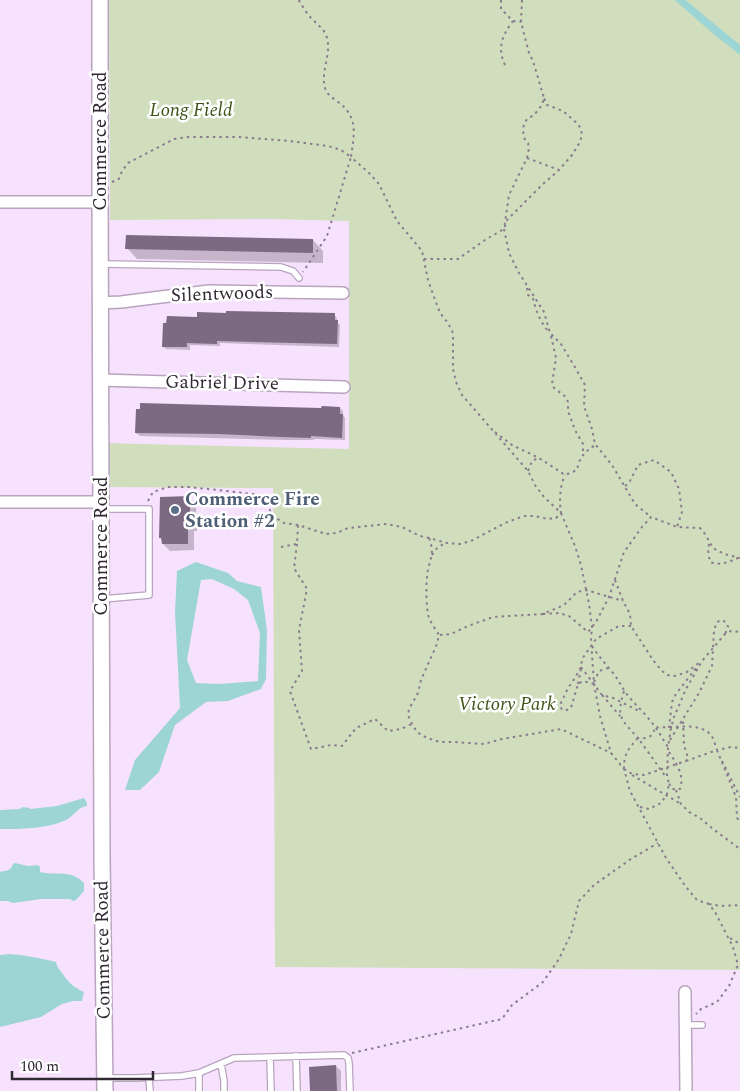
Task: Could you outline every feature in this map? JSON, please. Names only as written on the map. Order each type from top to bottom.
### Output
[{"type":"main road","name":"Commerce Road","points":[[100,0],[102,892],[105,1084]]},
{"type":"street","points":[[0,202],[100,202]]},
{"type":"street","name":"Silentwoods","points":[[100,303],[209,291],[343,293]]},
{"type":"street","name":"Gabriel Drive","points":[[100,380],[344,387]]},
{"type":"street","points":[[0,502],[101,506]]},
{"type":"street","points":[[685,992],[686,1091]]},
{"type":"lane","points":[[100,264],[281,267],[293,271],[299,278]]},
{"type":"lane","points":[[101,506],[149,509],[149,595],[101,599]]},
{"type":"lane","points":[[685,1021],[702,1025]]},
{"type":"lane","points":[[105,1084],[199,1073],[234,1058],[344,1055],[348,1058],[349,1063],[350,1091]]},
{"type":"lane","points":[[296,1056],[297,1091]]},
{"type":"lane","points":[[270,1057],[271,1091]]},
{"type":"lane","points":[[221,1064],[224,1091]]},
{"type":"lane","points":[[199,1073],[199,1091]]},
{"type":"lane","points":[[149,1078],[150,1091]]},
{"type":"path","points":[[299,0],[310,17],[322,27],[327,37],[328,50],[324,81],[326,90],[340,102],[354,121],[351,157],[327,236],[299,278]]},
{"type":"path","points":[[501,0],[501,9],[513,21],[521,22]]},
{"type":"path","points":[[424,260],[458,259],[504,229],[507,220],[559,170],[572,156],[580,142],[582,135],[578,124],[563,110],[547,105],[544,98],[521,22],[522,0]]},
{"type":"path","points":[[505,64],[501,56],[501,43],[504,32],[513,21]]},
{"type":"path","points":[[544,98],[542,105],[524,124],[523,131],[529,148],[527,158],[509,195],[504,229],[509,253],[544,312],[556,358],[552,384],[554,388],[566,397],[568,411],[583,444],[583,454]]},
{"type":"path","points":[[100,186],[119,179],[122,170],[128,163],[174,139],[188,137],[290,141],[328,146],[341,150],[351,157],[379,184],[396,221],[422,251],[428,280],[434,297],[440,313],[448,323],[452,333],[453,370],[462,394],[528,471],[544,497],[561,512]]},
{"type":"path","points":[[527,158],[559,170]]},
{"type":"path","points":[[527,286],[528,295],[533,298],[544,327],[561,344],[584,385],[584,406],[595,444],[612,465],[635,504],[652,517],[678,527],[700,528],[713,548],[739,558]]},
{"type":"path","points":[[491,429],[512,445],[539,458],[565,475]]},
{"type":"path","points":[[595,444],[583,454],[576,470],[565,475],[562,482],[560,505],[581,565],[590,604],[591,645],[621,683],[624,691],[655,727],[668,747]]},
{"type":"path","points":[[528,471],[532,461],[539,458]]},
{"type":"path","points":[[624,486],[629,483],[638,465],[654,460],[671,472],[679,489],[682,512],[678,527]]},
{"type":"path","points":[[142,509],[153,492],[168,487],[190,487],[262,495],[273,516],[284,523],[298,525],[326,534],[337,533],[348,528],[387,524],[402,527],[420,536],[447,543],[460,544],[471,541],[505,523],[524,516],[548,519],[556,518],[561,512]]},
{"type":"path","points":[[588,632],[609,597],[624,552],[642,527],[652,517]]},
{"type":"path","points":[[298,525],[294,568],[307,589],[299,630],[302,671],[290,691],[310,749],[331,745],[342,746],[356,728],[375,719],[388,731],[401,729],[412,724]]},
{"type":"path","points":[[429,538],[432,546],[432,555]]},
{"type":"path","points":[[709,542],[710,562],[717,564],[739,558]]},
{"type":"path","points":[[447,543],[436,549],[432,555],[426,578],[429,618],[439,635],[421,680],[418,693],[409,710],[408,715],[417,732],[427,738],[440,742],[484,744],[560,729],[611,753]]},
{"type":"path","points":[[281,547],[297,544]]},
{"type":"path","points":[[615,579],[630,614],[631,626],[661,670],[667,675],[675,676],[687,672],[702,661]]},
{"type":"path","points":[[543,614],[564,605],[578,592],[586,590],[623,601]]},
{"type":"path","points":[[439,635],[451,634],[493,617],[559,613],[569,616],[588,632],[600,716],[611,753],[624,769],[639,780],[681,804],[689,812],[740,848]]},
{"type":"path","points":[[669,741],[699,693],[712,666],[714,630],[717,622],[722,620],[727,624],[726,634]]},
{"type":"path","points":[[581,667],[560,704],[562,710],[572,708],[578,684],[581,667],[582,659],[591,645],[596,639],[620,626],[631,626]]},
{"type":"path","points":[[667,778],[672,702],[676,694],[713,647],[726,634],[731,631],[740,632]]},
{"type":"path","points":[[587,652],[592,652]]},
{"type":"path","points":[[670,727],[686,689],[702,661]]},
{"type":"path","points":[[581,667],[661,769],[671,788],[676,790],[681,804]]},
{"type":"path","points":[[594,684],[599,671],[608,668]]},
{"type":"path","points":[[578,684],[583,681],[594,684]]},
{"type":"path","points":[[620,716],[624,691]]},
{"type":"path","points":[[602,695],[613,698],[641,712]]},
{"type":"path","points":[[683,718],[684,745],[688,758],[686,761]]},
{"type":"path","points":[[655,727],[683,727],[706,730],[712,737],[736,797],[737,818],[740,821]]},
{"type":"path","points":[[638,738],[650,738],[654,733],[655,727]]},
{"type":"path","points":[[638,738],[624,758],[624,769],[630,791],[666,858],[686,888],[697,900],[721,906],[740,904]]},
{"type":"path","points":[[624,769],[632,774],[644,775],[717,750],[732,747],[740,748]]},
{"type":"path","points":[[717,750],[740,797]]},
{"type":"path","points":[[669,752],[680,771],[682,779],[680,789],[676,790]]},
{"type":"path","points":[[639,807],[649,809],[661,803],[666,796],[669,783]]},
{"type":"path","points":[[344,1055],[502,1019],[512,1005],[543,982],[558,959],[570,934],[579,901],[594,885],[658,843]]},
{"type":"path","points":[[685,1021],[717,1002],[729,986],[739,964],[734,947],[710,904]]},
{"type":"path","points":[[715,912],[721,906]]},
{"type":"path","points":[[728,937],[740,944]]},
{"type":"green space","name":"Victory Park","points":[[109,0],[740,0],[740,970],[275,967],[273,488],[101,487],[102,443],[349,449],[349,221],[272,219],[110,220]]},
{"type":"shaded area","points":[[677,0],[683,0],[740,47],[740,53],[716,34]]},
{"type":"shaded area","points":[[196,562],[228,573],[237,581],[261,587],[267,630],[266,679],[261,689],[228,701],[206,702],[175,725],[159,772],[140,790],[125,790],[135,760],[180,708],[175,612],[177,571]],"holes":[[[212,579],[234,589],[248,600],[260,633],[258,681],[219,684],[196,683],[187,660],[201,580]]]},
{"type":"shaded area","points":[[84,798],[87,806],[80,808],[70,818],[56,824],[24,829],[0,829],[0,810],[57,806]]},
{"type":"shaded area","points":[[15,863],[28,866],[38,865],[40,872],[74,876],[84,883],[84,891],[73,901],[70,899],[41,899],[13,903],[0,901],[0,872],[10,869]]},
{"type":"shaded area","points":[[9,954],[56,962],[58,968],[69,982],[84,992],[82,1001],[62,1004],[41,1017],[0,1027],[0,955]]},
{"type":"building","points":[[126,235],[313,239],[313,253],[125,249]]},
{"type":"building","points":[[226,311],[335,313],[335,320],[338,320],[337,344],[217,341],[217,344],[187,343],[187,347],[162,347],[163,323],[166,323],[167,316],[197,317],[197,312],[226,313]]},
{"type":"building","points":[[140,403],[340,407],[340,414],[343,414],[342,438],[135,433],[136,409],[140,409]]},
{"type":"building","name":"Commerce Fire Station #2","points":[[190,496],[188,544],[162,544],[161,538],[159,538],[160,497]]},
{"type":"building","points":[[336,1065],[337,1091],[310,1091],[309,1067]]},
{"type":"waterway","points":[[677,0],[740,53]]},
{"type":"waterway","points":[[683,0],[740,47]]},
{"type":"place","name":"Commerce Fire Station #2","points":[[175,510]]},
{"type":"park label","name":"Long Field","points":[[191,110]]}]
